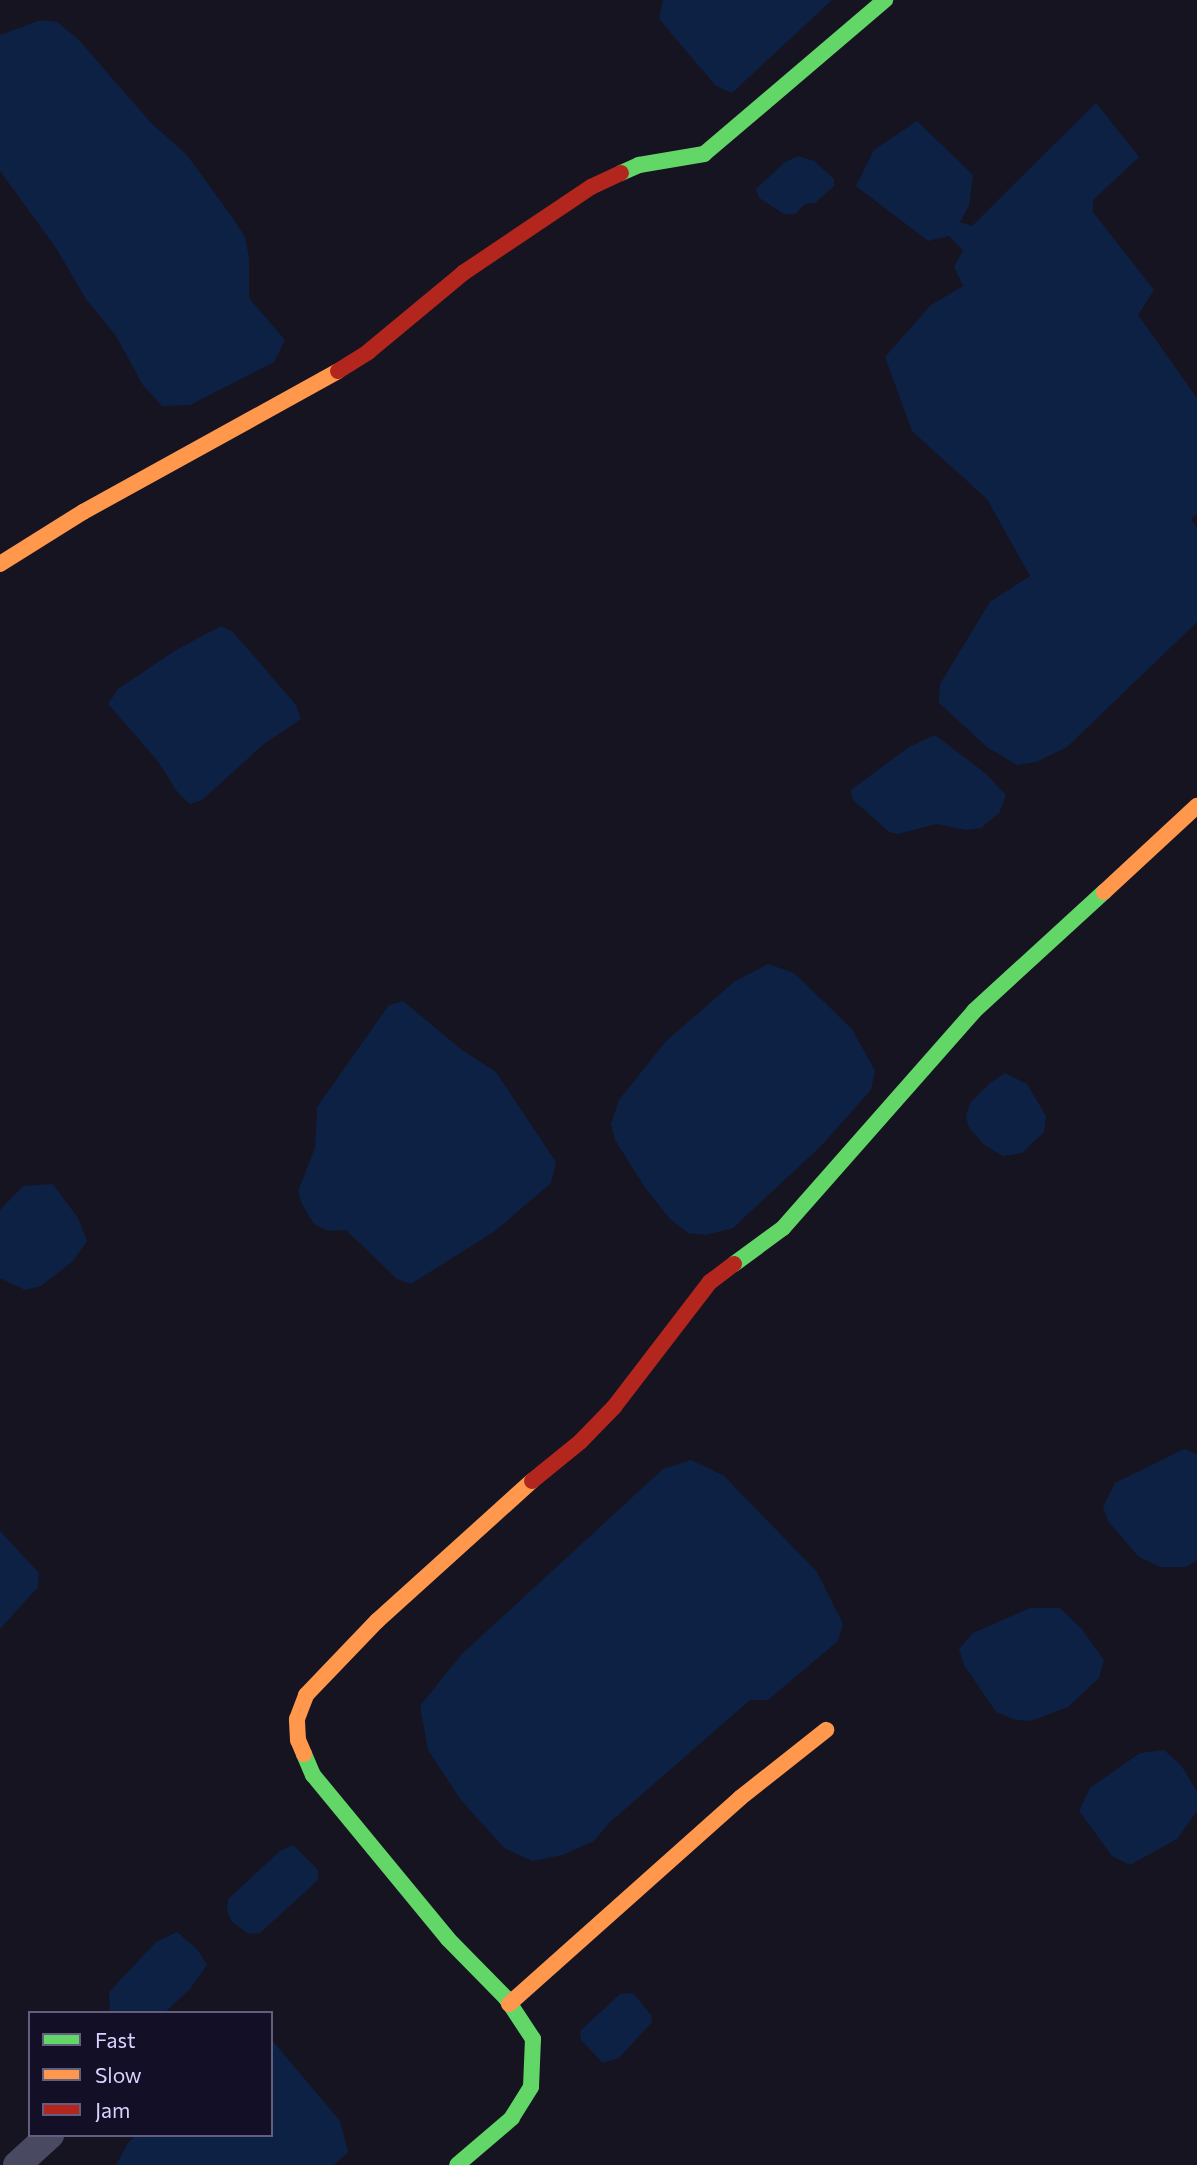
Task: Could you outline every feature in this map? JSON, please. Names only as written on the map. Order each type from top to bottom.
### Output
[{"type":"street","points":[[0,564],[83,512],[321,383],[368,352],[463,273],[592,187],[639,165],[704,155],[885,0]]},
{"type":"street","points":[[457,2165],[512,2118],[531,2087],[533,2039],[509,2004],[448,1939],[313,1774],[299,1740],[297,1718],[306,1695],[377,1621],[498,1509],[580,1442],[614,1407],[710,1282],[783,1228],[974,1011],[1197,806]]},
{"type":"street","points":[[509,2004],[740,1798],[826,1730]]},
{"type":"street","points":[[17,2165],[48,2137]]},
{"type":"water","points":[[663,0],[832,0],[732,93],[716,86],[659,19]]},
{"type":"water","points":[[41,20],[57,22],[77,38],[152,124],[187,155],[232,217],[245,237],[249,257],[249,298],[285,340],[274,362],[190,405],[162,406],[143,385],[116,336],[86,299],[56,248],[0,171],[0,35]]},
{"type":"water","points":[[1096,103],[1139,157],[1093,200],[1093,212],[1154,290],[1138,315],[1197,398],[1197,513],[1191,519],[1197,528],[1197,622],[1067,747],[1036,762],[1017,765],[987,747],[939,703],[940,684],[990,602],[1030,576],[987,499],[912,431],[885,357],[931,305],[963,286],[954,267],[963,250],[949,236],[928,241],[856,186],[874,150],[917,121],[973,175],[969,206],[960,222],[972,226]]},
{"type":"water","points":[[798,156],[814,161],[834,179],[834,186],[815,203],[805,204],[795,214],[784,214],[759,198],[756,189],[785,162]]},
{"type":"water","points":[[221,626],[233,632],[296,705],[301,719],[264,744],[202,800],[190,804],[178,793],[157,760],[108,704],[118,689],[176,650]]},
{"type":"water","points":[[935,735],[985,773],[1006,795],[999,813],[981,828],[966,830],[936,824],[898,834],[889,832],[852,799],[851,790],[909,747]]},
{"type":"water","points":[[768,964],[794,973],[852,1029],[875,1071],[871,1090],[821,1146],[733,1228],[706,1235],[688,1233],[670,1219],[646,1189],[615,1140],[611,1124],[619,1100],[666,1041],[734,982]]},
{"type":"water","points":[[403,1001],[462,1050],[496,1072],[556,1162],[551,1183],[495,1231],[411,1284],[397,1279],[346,1230],[328,1231],[314,1224],[298,1191],[315,1148],[317,1107],[389,1005]]},
{"type":"water","points":[[1005,1073],[1027,1084],[1046,1116],[1044,1132],[1022,1153],[1003,1156],[983,1144],[968,1126],[966,1114],[971,1102],[990,1083]]},
{"type":"water","points":[[53,1184],[78,1218],[87,1241],[73,1261],[41,1286],[25,1290],[0,1278],[0,1210],[23,1186]]},
{"type":"water","points":[[1184,1449],[1197,1454],[1197,1561],[1186,1567],[1160,1567],[1138,1556],[1108,1521],[1103,1507],[1115,1483]]},
{"type":"water","points":[[691,1460],[724,1476],[817,1572],[843,1624],[838,1641],[768,1700],[750,1700],[609,1823],[594,1841],[563,1855],[532,1861],[504,1848],[461,1800],[428,1750],[420,1706],[462,1654],[663,1469]]},
{"type":"water","points":[[0,1531],[39,1573],[38,1587],[0,1629]]},
{"type":"water","points":[[1030,1608],[1060,1608],[1081,1628],[1104,1660],[1099,1678],[1068,1707],[1031,1721],[1016,1720],[996,1712],[964,1665],[959,1649],[973,1633]]},
{"type":"water","points":[[1164,1750],[1181,1765],[1197,1792],[1197,1811],[1177,1839],[1130,1865],[1112,1856],[1079,1811],[1090,1788],[1140,1753]]},
{"type":"water","points":[[293,1845],[318,1870],[318,1880],[260,1933],[249,1934],[232,1922],[227,1911],[228,1899],[280,1851]]},
{"type":"water","points":[[177,1932],[197,1949],[207,1965],[190,1989],[166,2011],[110,2011],[109,1992],[156,1942]]},
{"type":"water","points":[[633,1993],[651,2015],[652,2022],[619,2058],[603,2063],[581,2040],[580,2031],[620,1994]]},
{"type":"water","points":[[273,2041],[340,2121],[348,2152],[334,2165],[116,2165],[134,2137],[273,2137]]},
{"type":"traffic: fast","points":[[621,173],[639,165],[704,154],[885,0]]},
{"type":"traffic: fast","points":[[734,1264],[783,1228],[974,1011],[1104,892]]},
{"type":"traffic: fast","points":[[304,1754],[313,1775],[448,1939],[506,1998],[533,2039],[531,2087],[512,2118],[457,2165]]},
{"type":"traffic: slow","points":[[0,564],[83,512],[338,371]]},
{"type":"traffic: slow","points":[[1104,892],[1197,806]]},
{"type":"traffic: slow","points":[[304,1754],[298,1740],[297,1719],[306,1695],[377,1621],[532,1481]]},
{"type":"traffic: slow","points":[[509,2004],[740,1798],[826,1730]]},
{"type":"traffic: jam","points":[[338,371],[368,352],[463,273],[591,187],[621,173]]},
{"type":"traffic: jam","points":[[532,1481],[580,1442],[614,1407],[710,1282],[734,1264]]}]
